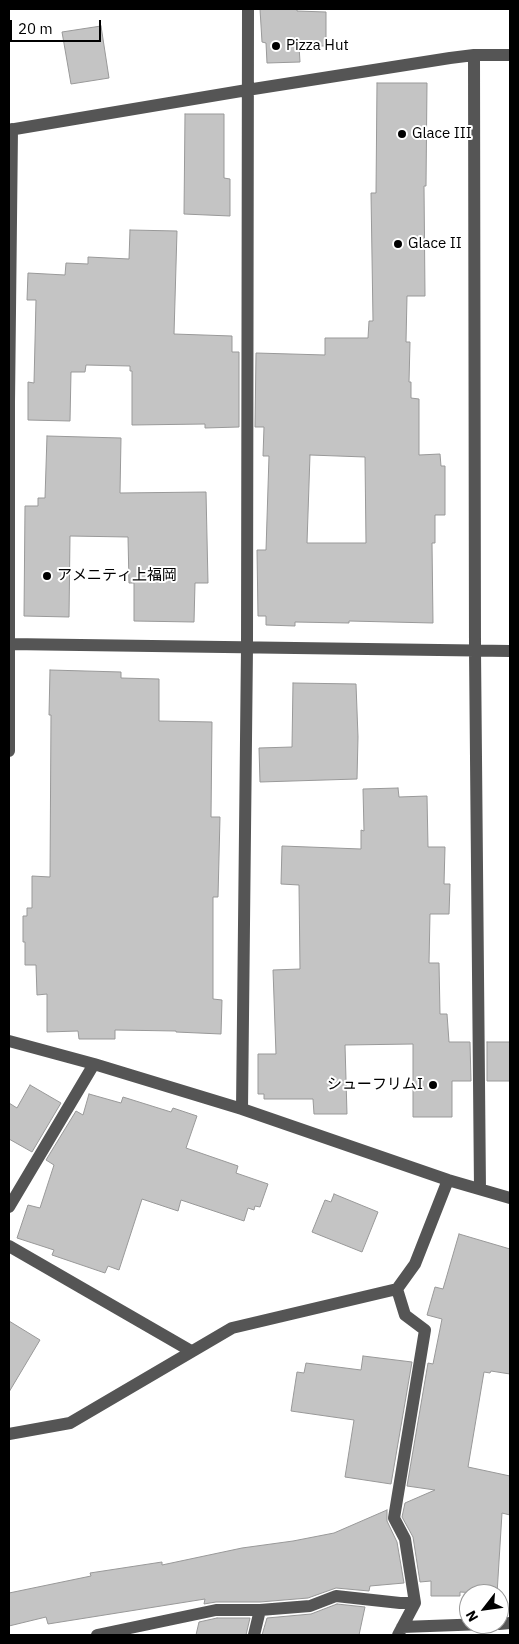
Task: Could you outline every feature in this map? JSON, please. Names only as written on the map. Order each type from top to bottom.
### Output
[{"type":"street","points":[[242,1109],[247,647],[248,9]]},
{"type":"street","points":[[474,55],[475,651],[480,1189]]},
{"type":"street","points":[[9,751],[10,130],[247,90],[474,55],[510,55]]},
{"type":"street","points":[[9,644],[510,651]]},
{"type":"street","points":[[9,1041],[94,1064],[242,1109],[448,1180],[510,1198]]},
{"type":"street","points":[[9,1206],[94,1064]]},
{"type":"street","points":[[9,1434],[70,1423],[232,1328],[398,1289],[415,1264],[448,1180]]},
{"type":"street","points":[[9,1246],[191,1351]]},
{"type":"street","points":[[398,1289],[405,1315],[424,1330],[394,1518],[405,1539],[415,1602],[400,1631]]},
{"type":"street","points":[[97,1635],[216,1610],[260,1610],[310,1606],[336,1596],[400,1603],[415,1602]]},
{"type":"street","points":[[254,1635],[260,1610]]},
{"type":"street","points":[[400,1631],[459,1626]]},
{"type":"building","points":[[260,9],[297,9],[297,11],[326,12],[326,46],[299,46],[300,62],[267,63],[266,43],[262,42]]},
{"type":"building","points":[[101,26],[109,78],[71,84],[62,32]]},
{"type":"building","points":[[377,83],[427,83],[426,186],[424,186],[425,296],[407,296],[406,342],[410,342],[409,382],[411,382],[411,398],[419,399],[419,455],[440,454],[441,466],[445,466],[445,515],[435,515],[435,543],[432,543],[433,623],[349,621],[349,623],[295,622],[295,626],[266,625],[266,616],[258,616],[257,550],[266,550],[269,456],[263,456],[264,427],[255,427],[256,353],[325,355],[325,338],[368,338],[369,321],[373,321],[371,193],[376,193]],"holes":[[[310,455],[365,457],[366,543],[307,543]]]},
{"type":"building","points":[[185,114],[224,114],[224,178],[230,179],[230,216],[184,214]]},
{"type":"building","points":[[130,230],[177,231],[174,334],[232,336],[232,352],[239,352],[239,427],[205,428],[205,424],[132,425],[132,371],[130,371],[130,366],[86,365],[85,372],[71,372],[70,421],[28,420],[28,382],[34,383],[36,300],[27,300],[28,273],[65,275],[66,263],[88,264],[88,257],[129,259]]},
{"type":"building","points":[[47,436],[121,438],[120,493],[206,492],[208,583],[195,583],[194,622],[134,621],[134,583],[129,583],[128,537],[70,536],[69,617],[24,616],[25,506],[38,506],[38,498],[45,498]]},
{"type":"building","points":[[50,670],[121,672],[121,678],[159,679],[159,721],[212,722],[211,817],[220,817],[218,897],[213,897],[213,999],[222,1000],[221,1034],[115,1030],[115,1039],[79,1039],[78,1031],[47,1032],[47,994],[37,995],[36,965],[25,965],[23,916],[27,916],[27,908],[32,908],[32,876],[50,877]]},
{"type":"building","points":[[293,683],[356,684],[357,779],[260,782],[259,748],[292,747]]},
{"type":"building","points":[[398,788],[399,797],[427,796],[428,847],[445,847],[444,884],[450,884],[449,914],[430,914],[429,963],[439,963],[440,1014],[447,1014],[449,1042],[470,1042],[471,1081],[452,1081],[452,1117],[413,1117],[413,1044],[345,1045],[347,1114],[314,1114],[313,1099],[264,1099],[264,1094],[258,1094],[258,1054],[276,1054],[273,970],[300,969],[299,885],[281,884],[282,846],[361,849],[361,830],[364,831],[363,789]]},
{"type":"building","points":[[487,1042],[510,1042],[510,1081],[487,1081]]},
{"type":"building","points":[[30,1085],[61,1103],[32,1152],[9,1139],[9,1103],[17,1108]]},
{"type":"building","points":[[89,1094],[121,1103],[123,1097],[171,1112],[173,1108],[197,1116],[186,1148],[238,1166],[236,1173],[268,1184],[260,1207],[255,1206],[254,1210],[248,1208],[244,1221],[181,1200],[178,1211],[142,1199],[119,1270],[108,1266],[105,1273],[52,1255],[54,1250],[17,1238],[28,1205],[40,1208],[54,1165],[46,1160],[76,1111],[83,1115]]},
{"type":"building","points":[[334,1194],[378,1212],[362,1252],[312,1232],[325,1200],[331,1202]]},
{"type":"building","points":[[459,1234],[510,1249],[510,1374],[491,1371],[490,1373],[484,1372],[468,1467],[510,1476],[510,1515],[502,1513],[498,1584],[459,1584],[459,1596],[431,1596],[431,1581],[420,1582],[413,1537],[402,1517],[405,1503],[435,1490],[407,1486],[428,1363],[433,1364],[442,1319],[427,1315],[435,1287],[443,1289]]},
{"type":"building","points":[[9,1321],[40,1340],[9,1392]]},
{"type":"building","points":[[363,1356],[412,1362],[391,1484],[345,1477],[354,1420],[291,1411],[297,1372],[304,1373],[306,1363],[361,1370]]},
{"type":"building","points":[[387,1510],[387,1521],[397,1542],[404,1583],[370,1586],[369,1591],[336,1588],[308,1598],[260,1602],[216,1602],[204,1604],[205,1599],[48,1624],[46,1617],[9,1626],[9,1593],[91,1576],[90,1573],[162,1562],[162,1565],[242,1548],[334,1533]]},
{"type":"building","points":[[337,1604],[365,1607],[359,1635],[262,1635],[267,1618],[311,1614]]},
{"type":"building","points":[[217,1618],[250,1618],[246,1635],[196,1635],[199,1622]]},
{"type":"place","name":"Pizza Hut","points":[[276,46]]},
{"type":"place","name":"Glace III","points":[[402,134]]},
{"type":"place","name":"Glace II","points":[[398,244]]},
{"type":"place","name":"アメニティ上福岡","points":[[47,576]]},
{"type":"place","name":"シューフリムI","points":[[433,1085]]}]
